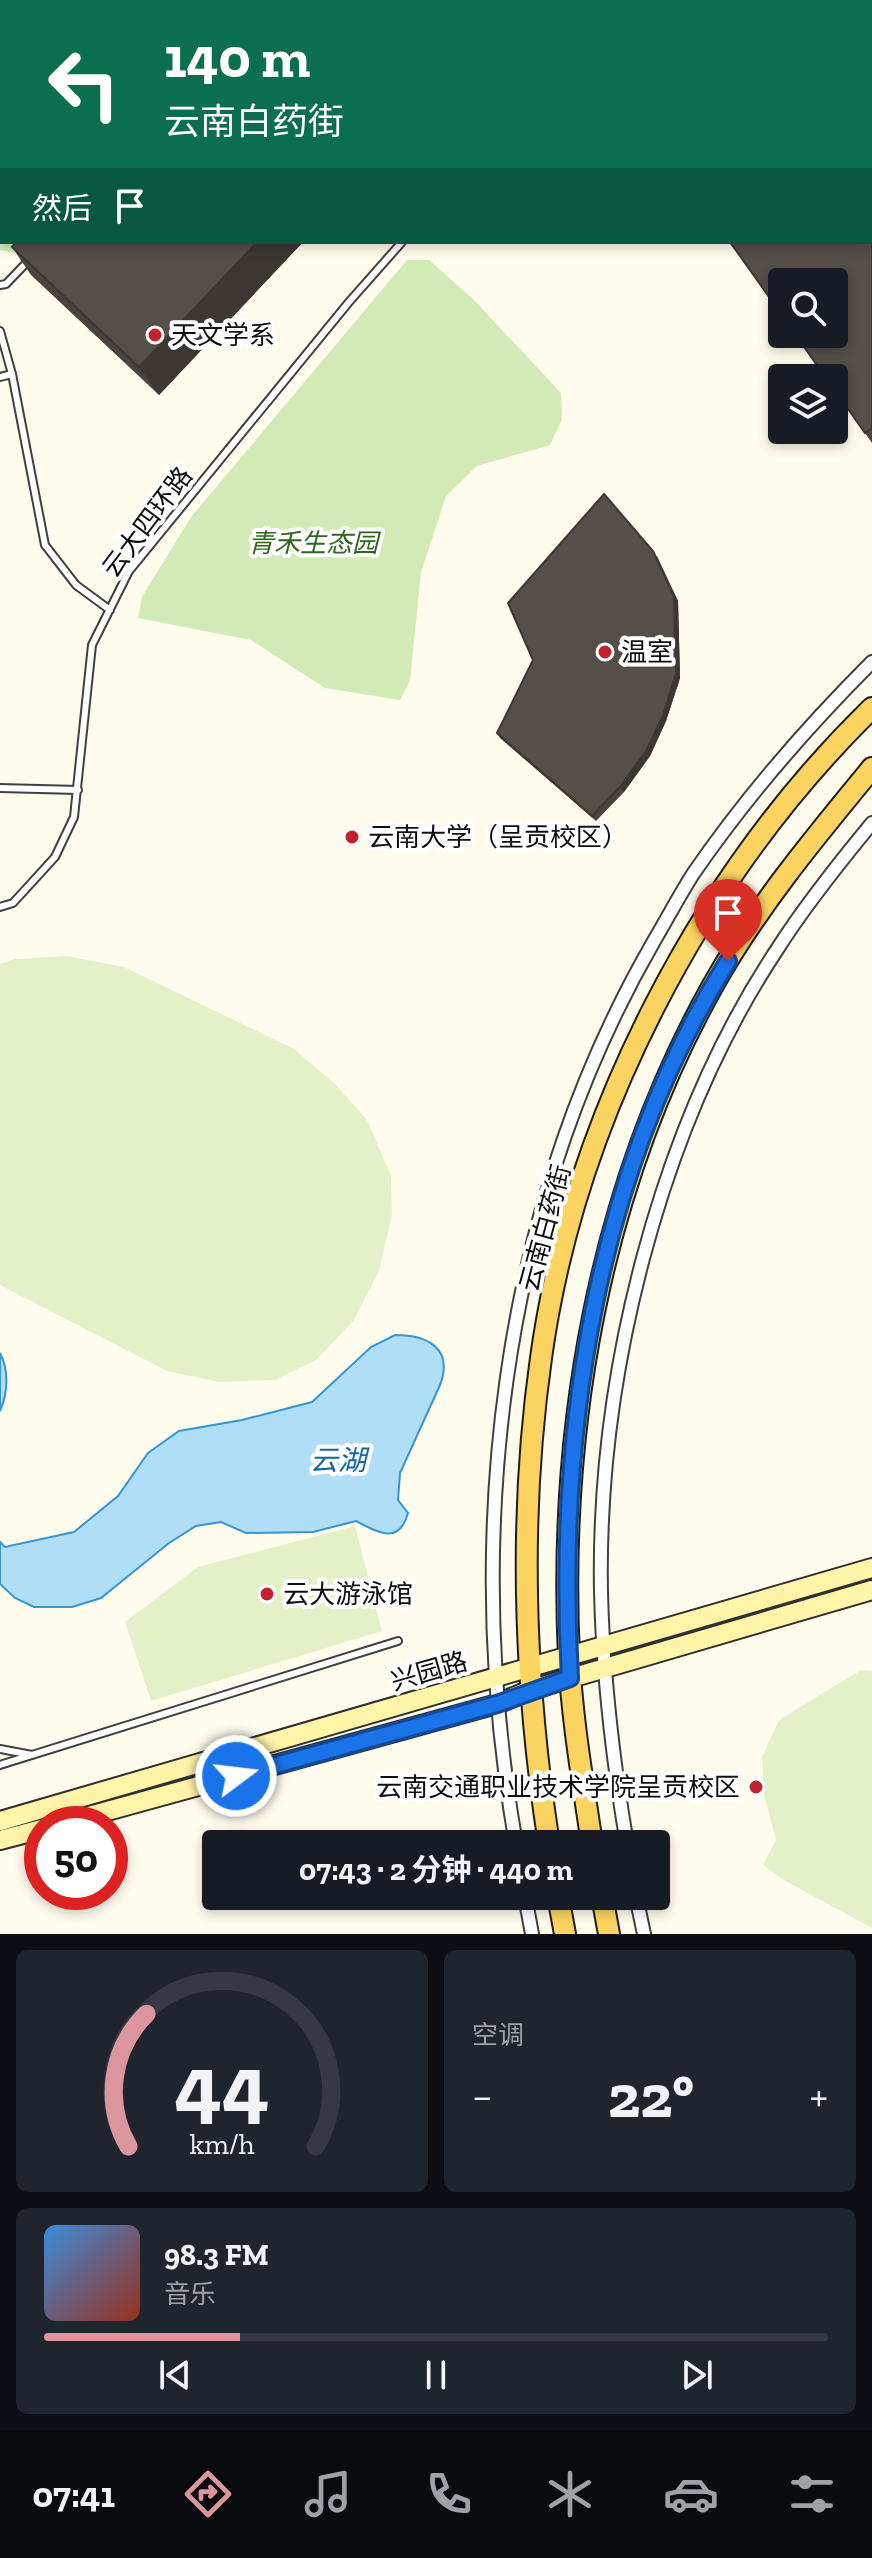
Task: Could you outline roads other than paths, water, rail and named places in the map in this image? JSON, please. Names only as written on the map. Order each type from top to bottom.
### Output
[{"type":"main road","name":"云南白药街","points":[[547,1830],[530,1690],[525,1578],[529,1472],[541,1356],[562,1248],[595,1143],[643,1029],[697,930],[762,833],[838,741],[872,708]]},
{"type":"main road","points":[[590,1830],[570,1668],[567,1582],[575,1426],[608,1247],[637,1156],[669,1072],[713,986],[760,910],[816,835],[872,768]]},
{"type":"main road","name":"兴园路","points":[[126,1806],[497,1704],[530,1690],[605,1647],[872,1568]]},
{"type":"main road","name":"兴园路","points":[[0,1821],[529,1669],[606,1669],[872,1590]]},
{"type":"main road","points":[[0,1840],[24,1834]]},
{"type":"main road","points":[[561,1910],[565,1934]]},
{"type":"main road","points":[[605,1910],[609,1934]]},
{"type":"street","points":[[513,1830],[505,1784],[495,1679],[495,1495],[503,1408],[519,1305],[545,1201],[586,1078],[634,976],[692,877],[754,791],[819,715],[872,662]]},
{"type":"street","points":[[625,1830],[613,1748],[601,1592],[604,1494],[608,1446],[627,1326],[648,1238],[679,1144],[725,1039],[776,950],[834,869],[872,823]]},
{"type":"street","points":[[528,1910],[532,1934]]},
{"type":"street","points":[[639,1910],[644,1934]]},
{"type":"lane","name":"云大四环路","points":[[0,907],[13,903],[55,857],[74,817],[92,645],[129,571],[349,302],[400,244]]},
{"type":"lane","points":[[0,285],[6,284],[38,250]]},
{"type":"lane","points":[[0,331],[12,374],[45,545],[76,585],[110,610]]},
{"type":"lane","points":[[0,377],[12,374]]},
{"type":"lane","points":[[0,788],[78,790]]},
{"type":"lane","points":[[0,1765],[398,1641]]},
{"type":"lane","points":[[0,1749],[36,1755]]},
{"type":"water","name":"云湖","points":[[395,1335],[427,1341],[435,1346],[443,1362],[440,1385],[400,1473],[398,1500],[408,1513],[399,1530],[386,1534],[356,1521],[313,1532],[246,1533],[221,1522],[196,1526],[169,1543],[101,1598],[72,1607],[34,1607],[15,1598],[0,1584],[0,1542],[5,1547],[74,1532],[118,1496],[148,1453],[179,1431],[242,1420],[312,1402],[371,1347]]},
{"type":"water","points":[[0,1353],[6,1382],[0,1411]]},
{"type":"place","name":"天文学系","points":[[155,335]]},
{"type":"place","name":"温室","points":[[605,652]]},
{"type":"place","name":"云南大学（呈贡校区）","points":[[352,837]]},
{"type":"place","name":"云大游泳馆","points":[[267,1594]]},
{"type":"place","name":"云南交通职业技术学院呈贡校区","points":[[756,1787]]},
{"type":"park label","name":"青禾生态园","points":[[313,543]]}]
